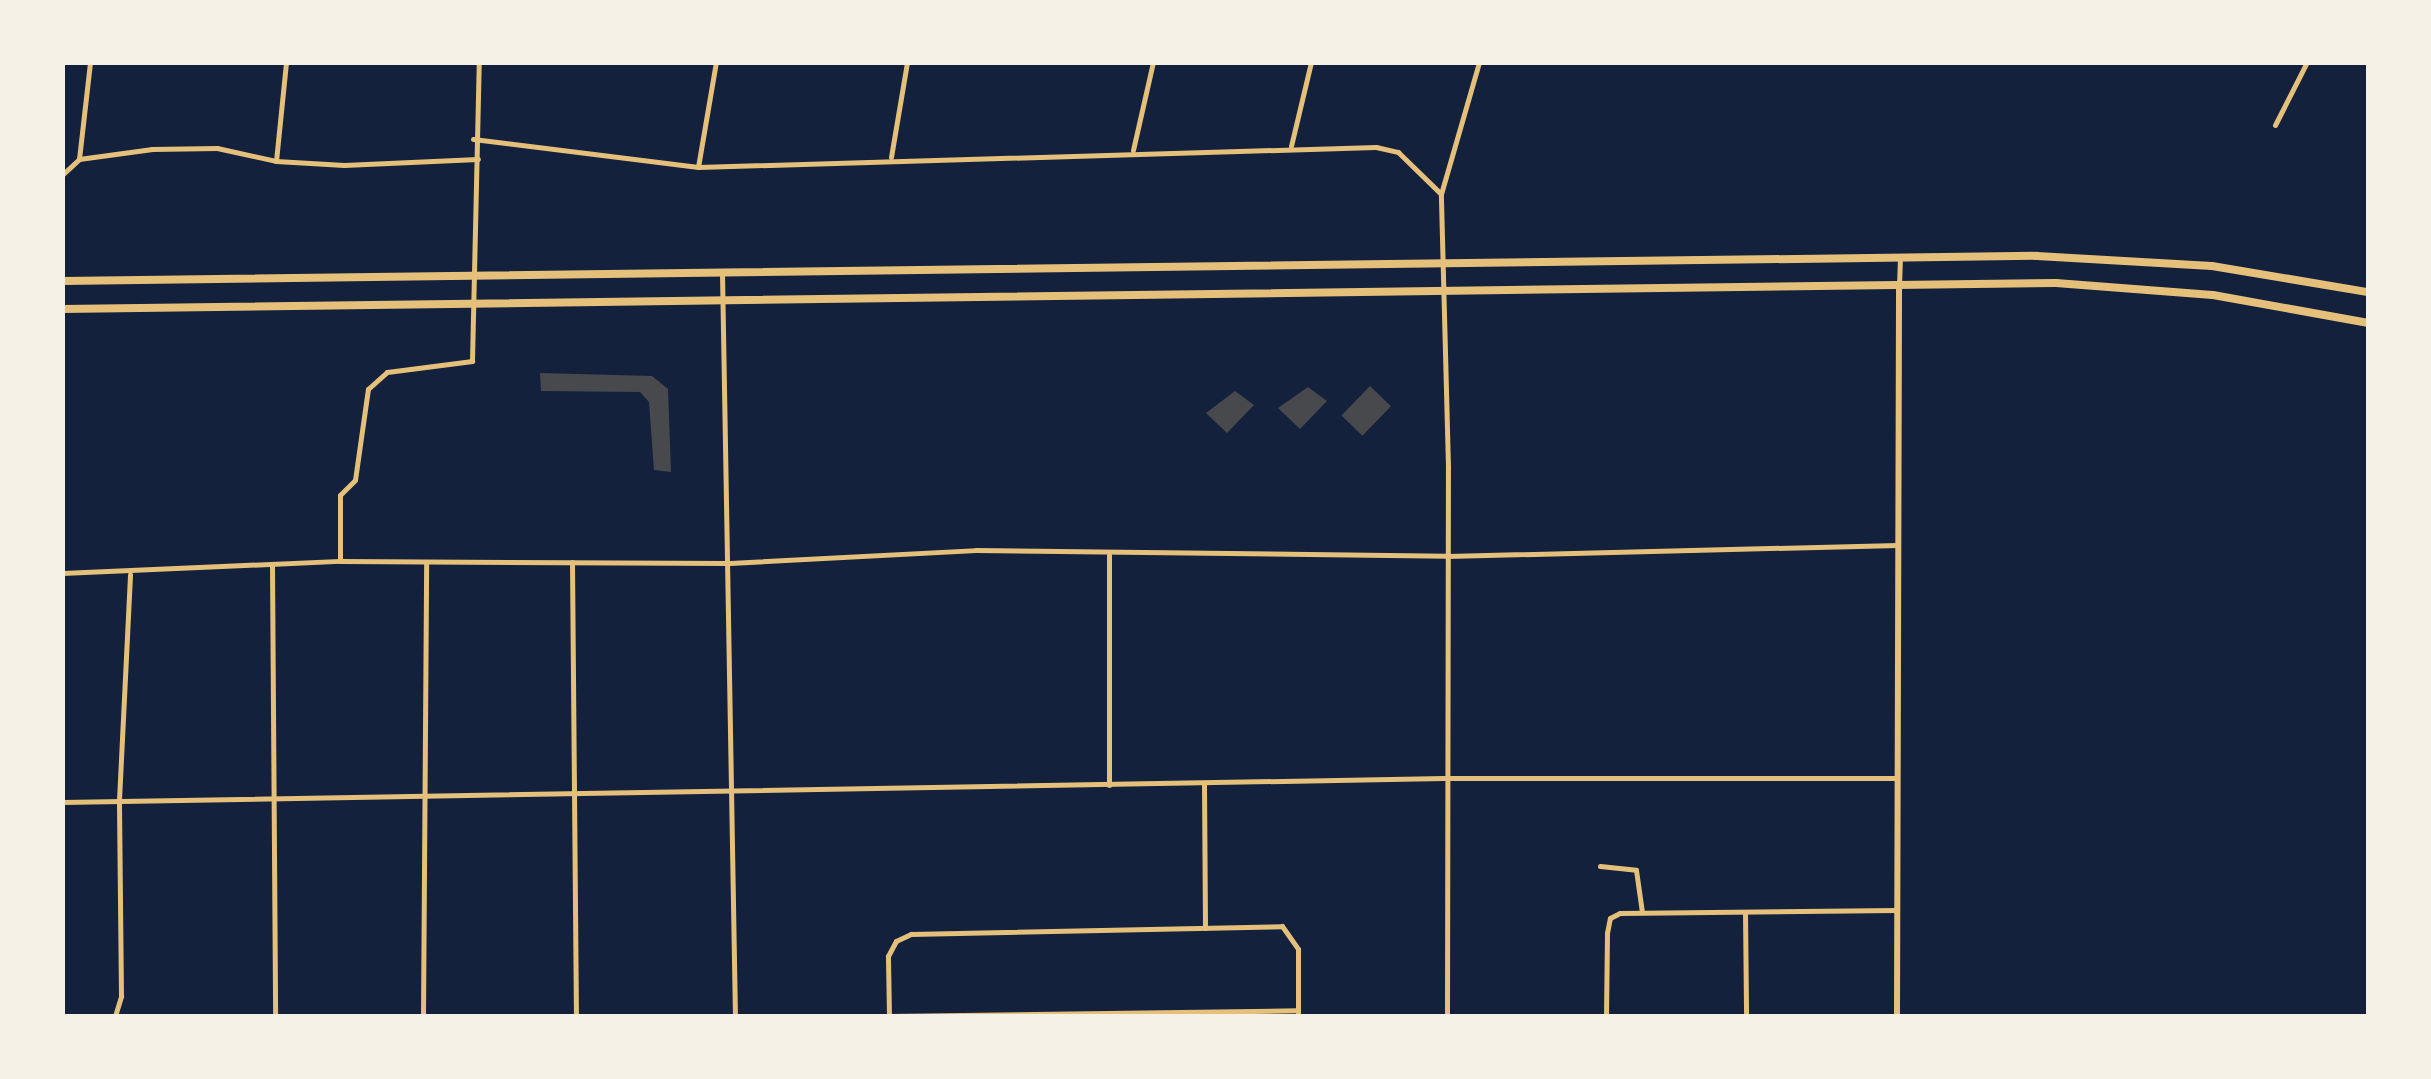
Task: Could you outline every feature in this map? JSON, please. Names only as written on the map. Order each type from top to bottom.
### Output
[{"type":"main road","points":[[62,281],[1900,257],[2212,266],[2368,292]]},
{"type":"main road","points":[[62,309],[2056,283],[2213,294],[2368,323]]},
{"type":"street","points":[[78,160],[90,62]]},
{"type":"street","points":[[276,162],[286,62]]},
{"type":"street","points":[[340,562],[340,495],[354,480],[368,389],[386,372],[472,361],[478,159],[474,139],[479,62]]},
{"type":"street","points":[[698,167],[716,62]]},
{"type":"street","points":[[891,157],[907,62]]},
{"type":"street","points":[[1134,150],[1154,62]]},
{"type":"street","points":[[1291,146],[1311,62]]},
{"type":"street","points":[[1448,1016],[1444,778],[1448,556],[1446,292],[1441,194],[1479,62]]},
{"type":"street","points":[[2275,125],[2307,62]]},
{"type":"street","points":[[474,139],[698,167],[1134,150],[1291,146],[1312,152],[1391,148],[1441,194]]},
{"type":"street","points":[[62,175],[78,160],[217,148],[276,162],[478,159]]},
{"type":"street","points":[[1897,1016],[1894,778],[1900,257]]},
{"type":"street","points":[[722,273],[735,1016]]},
{"type":"street","points":[[62,573],[130,574],[340,562],[730,563],[976,550],[1448,556],[1898,545]]},
{"type":"street","points":[[1109,785],[1110,554]]},
{"type":"street","points":[[423,1016],[421,796],[426,562]]},
{"type":"street","points":[[572,562],[570,793],[576,1016]]},
{"type":"street","points":[[272,564],[275,1016]]},
{"type":"street","points":[[114,1016],[121,996],[119,800],[130,574]]},
{"type":"street","points":[[62,802],[1444,778],[1894,778]]},
{"type":"street","points":[[1204,784],[1206,928]]},
{"type":"street","points":[[1600,866],[1636,870],[1642,912]]},
{"type":"street","points":[[1606,1016],[1610,918],[1642,912],[1896,910]]},
{"type":"street","points":[[1745,912],[1746,1016]]},
{"type":"street","points":[[1282,926],[1298,948],[1298,1013],[890,1016],[888,956],[896,941],[911,934],[1206,928],[1282,926]]},
{"type":"building","points":[[540,373],[652,376],[668,389],[671,472],[654,470],[649,402],[640,392],[541,391]]},
{"type":"building","points":[[1370,386],[1391,406],[1362,436],[1342,415]]},
{"type":"building","points":[[1308,387],[1327,401],[1300,429],[1278,408]]},
{"type":"building","points":[[1235,391],[1254,405],[1227,433],[1206,413]]}]
